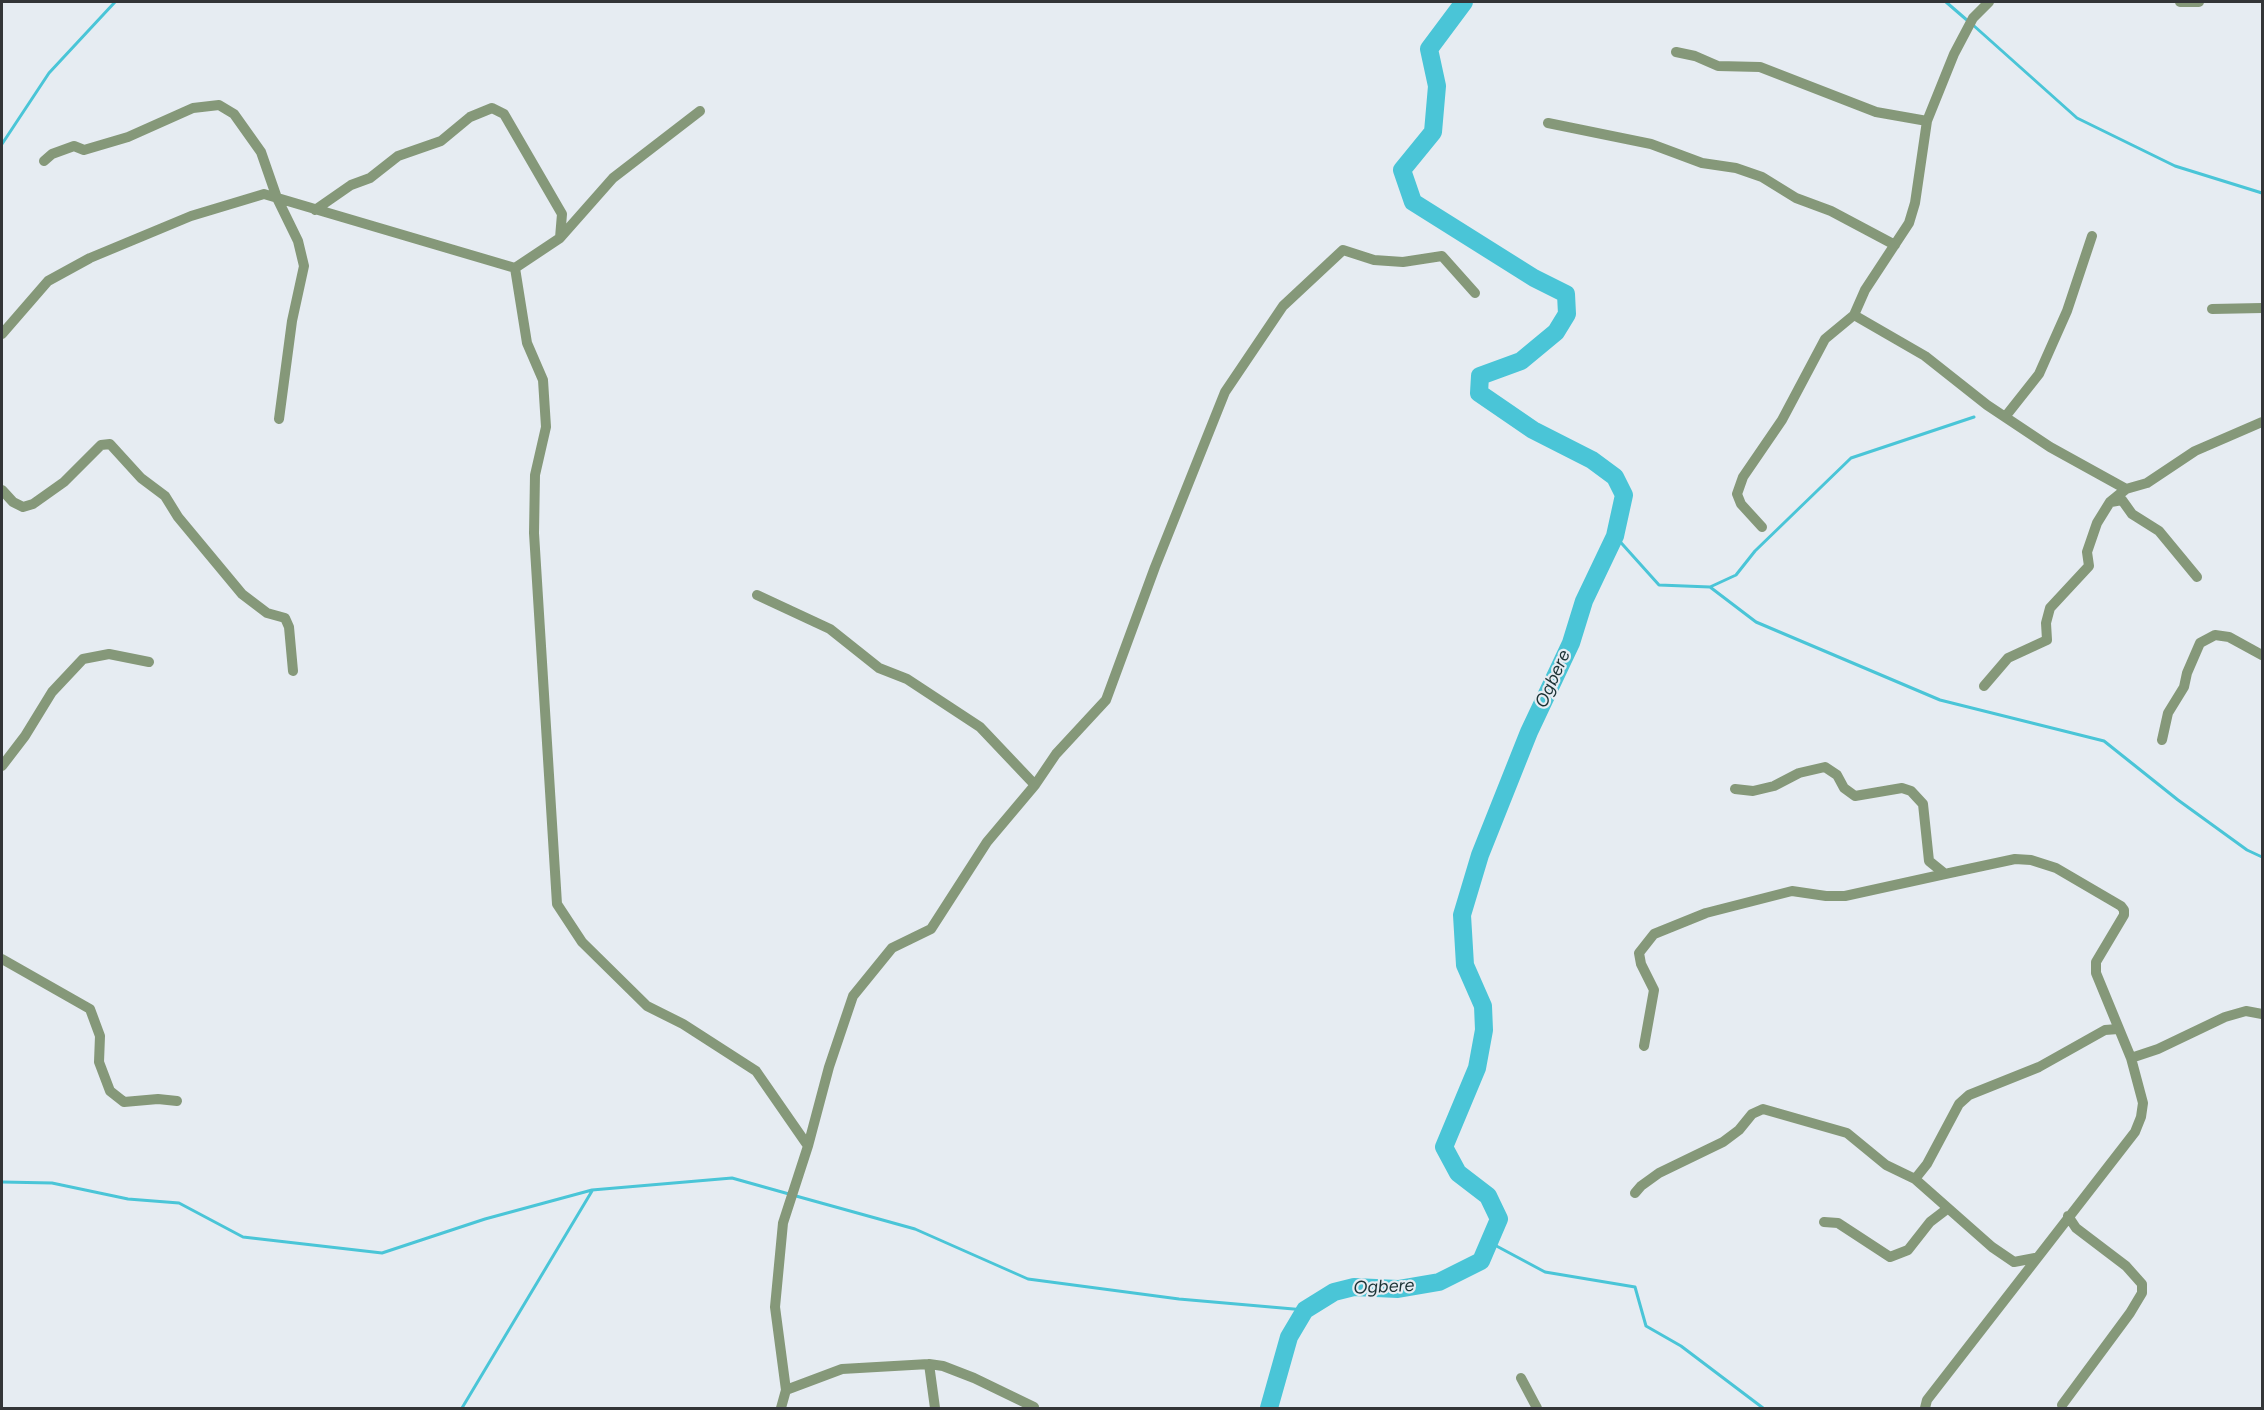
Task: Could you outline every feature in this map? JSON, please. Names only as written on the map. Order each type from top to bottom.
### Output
[{"type":"street","points":[[1762,527],[1741,504],[1737,494],[1743,477],[1782,420],[1825,339],[1854,315],[1865,290],[1909,223],[1915,203],[1927,121],[1953,54],[1971,23],[1989,2]]},
{"type":"street","points":[[2180,2],[2199,2]]},
{"type":"street","points":[[1677,52],[1695,56],[1718,66],[1760,67],[1876,112],[1927,121]]},
{"type":"street","points":[[44,161],[52,154],[74,146],[84,150],[105,145],[193,108],[219,105],[234,114],[261,152],[278,198],[298,241],[304,266],[292,321],[279,419]]},
{"type":"street","points":[[315,210],[351,185],[370,178],[398,156],[441,141],[470,117],[492,108],[504,114],[562,214],[560,238]]},
{"type":"street","points":[[2,334],[48,281],[90,258],[191,216],[264,194],[515,268],[560,238],[614,178],[700,111]]},
{"type":"street","points":[[1548,123],[1651,144],[1702,163],[1736,168],[1762,177],[1796,198],[1831,211],[1895,245]]},
{"type":"street","points":[[2005,417],[2039,374],[2067,311],[2092,236]]},
{"type":"street","points":[[781,1408],[786,1390],[775,1307],[777,1260],[783,1223],[808,1146],[829,1067],[853,996],[892,948],[931,929],[987,842],[1035,784],[1056,754],[1106,700],[1225,392],[1283,306],[1343,250],[1384,261],[1404,262],[1442,256],[1475,293]]},
{"type":"street","points":[[515,268],[527,343],[543,380],[546,427],[535,475],[534,533],[557,904],[582,942],[647,1006],[683,1024],[756,1071],[808,1146]]},
{"type":"street","points":[[2212,309],[2262,308]]},
{"type":"street","points":[[1854,315],[1925,356],[2005,417],[2050,447],[2126,489]]},
{"type":"street","points":[[1984,686],[2008,658],[2047,640],[2046,623],[2050,608],[2089,566],[2087,552],[2097,523],[2110,502],[2126,489],[2147,483],[2195,451],[2262,422]]},
{"type":"street","points":[[2,490],[13,502],[22,507],[33,504],[64,482],[101,445],[110,444],[141,478],[165,496],[178,517],[242,594],[267,613],[285,618],[289,627],[293,670]]},
{"type":"street","points":[[2110,502],[2122,500],[2132,514],[2159,531],[2197,577]]},
{"type":"street","points":[[757,595],[830,629],[879,669],[907,679],[980,727],[1035,784]]},
{"type":"street","points":[[2162,740],[2168,713],[2184,687],[2187,673],[2200,643],[2215,635],[2229,637],[2262,656]]},
{"type":"street","points":[[2,766],[25,736],[52,692],[83,659],[109,654],[149,662]]},
{"type":"street","points":[[1735,789],[1753,791],[1774,786],[1799,773],[1825,767],[1837,775],[1844,788],[1855,796],[1902,788],[1911,791],[1923,804],[1929,861],[1945,874]]},
{"type":"street","points":[[1644,1046],[1654,990],[1641,964],[1639,953],[1654,934],[1706,913],[1792,891],[1845,896],[2015,859],[2031,860],[2056,868],[2121,906],[2124,915],[2096,962],[2096,973],[2131,1058],[2143,1103],[2141,1117],[2135,1132],[2035,1258],[1927,1400],[1925,1408]]},
{"type":"street","points":[[2,959],[90,1009],[100,1036],[99,1062],[110,1091],[124,1102],[158,1098],[177,1101]]},
{"type":"street","points":[[2131,1058],[2158,1049],[2225,1017],[2246,1011],[2262,1014]]},
{"type":"street","points":[[1915,1179],[1927,1164],[1959,1104],[1969,1095],[2039,1067],[2105,1030],[2118,1029]]},
{"type":"street","points":[[1635,1193],[1659,1173],[1723,1142],[1739,1130],[1752,1114],[1763,1109],[1847,1133],[1886,1165],[1915,1179],[1992,1247],[2014,1262],[2035,1258]]},
{"type":"street","points":[[1824,1222],[1838,1223],[1890,1257],[1908,1250],[1930,1222],[1947,1209]]},
{"type":"street","points":[[2062,1405],[2142,1293],[2142,1284],[2126,1266],[2076,1228],[2068,1216]]},
{"type":"street","points":[[786,1390],[842,1369],[929,1364],[943,1366],[974,1378],[1034,1407]]},
{"type":"street","points":[[929,1364],[935,1408]]},
{"type":"street","points":[[1521,1378],[1537,1408]]},
{"type":"waterway","points":[[2,144],[49,73],[115,2]]},
{"type":"waterway","name":"Ogbere","points":[[1269,1408],[1289,1337],[1305,1310],[1334,1292],[1354,1287],[1398,1289],[1439,1282],[1481,1261],[1499,1219],[1488,1196],[1458,1173],[1444,1147],[1477,1068],[1484,1030],[1483,1006],[1465,965],[1462,915],[1480,855],[1529,732],[1571,643],[1584,601],[1615,536],[1624,495],[1615,477],[1592,460],[1533,430],[1479,393],[1480,376],[1521,361],[1556,332],[1567,314],[1566,294],[1534,278],[1413,202],[1402,170],[1433,132],[1437,86],[1429,49],[1464,2]]},
{"type":"waterway","points":[[1946,2],[1968,21]]},
{"type":"waterway","points":[[1973,25],[2077,118],[2175,166],[2262,193]]},
{"type":"waterway","points":[[1710,587],[1736,575],[1755,551],[1851,458],[1974,417]]},
{"type":"waterway","points":[[1615,536],[1659,585],[1710,587],[1756,622],[1940,700],[2104,741],[2178,800],[2247,850],[2262,857]]},
{"type":"waterway","points":[[2,1182],[52,1183],[128,1199],[179,1203],[243,1237],[382,1253],[485,1219],[592,1190],[732,1178],[789,1194]]},
{"type":"waterway","points":[[462,1408],[592,1191]]},
{"type":"waterway","points":[[796,1196],[915,1229],[1028,1279],[1179,1299],[1305,1310]]},
{"type":"waterway","points":[[1489,1242],[1545,1272],[1635,1287],[1646,1326],[1681,1346],[1763,1408]]}]
